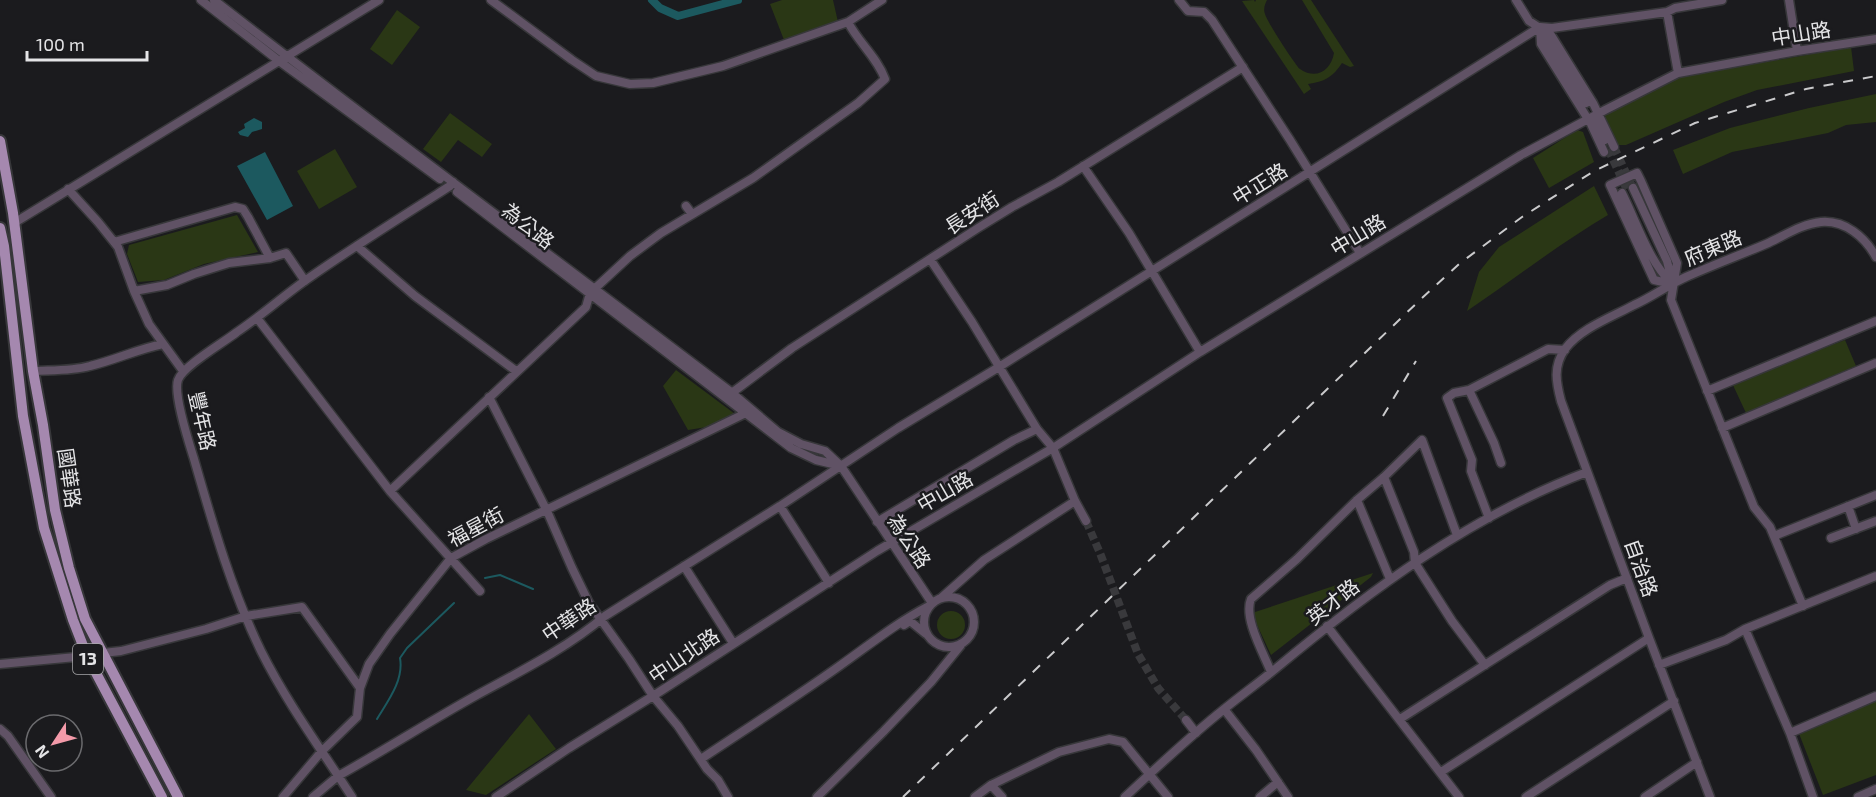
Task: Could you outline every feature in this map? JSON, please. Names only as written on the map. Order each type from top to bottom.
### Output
[{"type":"main road","name":"國華路","points":[[0,141],[13,213],[33,371],[55,510],[69,568],[86,619],[178,797]]},
{"type":"main road","points":[[0,227],[14,223]]},
{"type":"main road","name":"國華路","points":[[0,227],[23,416],[39,510],[58,577],[87,656],[162,797]]},
{"type":"main road","points":[[19,371],[33,371]]},
{"type":"main road","points":[[39,510],[55,510]]},
{"type":"main road","points":[[87,656],[103,652]]},
{"type":"street","name":"為公路","points":[[201,0],[217,5],[282,59],[411,153],[729,395],[791,448],[816,460],[841,466],[930,605]]},
{"type":"street","points":[[14,223],[379,0]]},
{"type":"street","points":[[491,0],[596,76],[630,84],[653,83],[723,66],[848,22],[882,0]]},
{"type":"street","points":[[1179,0],[1188,11],[1203,12],[1212,20],[1360,253]]},
{"type":"street","points":[[1516,0],[1529,21],[1551,35],[1609,149]]},
{"type":"street","name":"中正路","points":[[841,466],[898,428],[1540,27],[1552,28],[1666,12],[1675,8],[1722,0]]},
{"type":"street","points":[[1789,0],[1797,51]]},
{"type":"street","points":[[1666,12],[1678,73]]},
{"type":"street","points":[[390,491],[586,308],[592,291],[630,256],[661,233],[768,167],[858,103],[885,79],[880,67],[853,33],[848,22]]},
{"type":"street","points":[[1540,27],[1586,103]]},
{"type":"street","points":[[1540,27],[1541,44],[1594,118]]},
{"type":"street","name":"中山路","points":[[890,543],[1053,448],[1200,352],[1471,184],[1678,73],[1876,39]]},
{"type":"street","name":"長安街","points":[[729,395],[792,348],[930,259],[1243,67]]},
{"type":"street","points":[[1083,166],[1129,233],[1200,352]]},
{"type":"street","points":[[1672,284],[1654,280],[1610,185],[1637,173],[1677,263],[1671,300],[1754,507],[1770,527],[1803,606]]},
{"type":"street","name":"豐年路","points":[[338,776],[274,675],[246,616],[216,539],[189,444],[177,381],[183,371],[304,281],[451,184]]},
{"type":"street","points":[[68,189],[118,247],[149,324],[183,371]]},
{"type":"street","points":[[1628,190],[1672,284]]},
{"type":"street","points":[[686,206],[692,214]]},
{"type":"street","points":[[114,242],[235,207],[243,209],[270,258]]},
{"type":"street","name":"府東路","points":[[1565,350],[1576,338],[1588,330],[1672,284],[1798,228],[1823,222],[1838,224],[1850,229],[1864,241],[1876,257]]},
{"type":"street","points":[[357,246],[415,296],[516,371]]},
{"type":"street","points":[[134,291],[167,285],[229,263],[270,258],[286,253],[304,281]]},
{"type":"street","points":[[930,259],[1037,429],[1053,448],[1086,521]]},
{"type":"street","points":[[257,318],[390,491],[480,591]]},
{"type":"street","points":[[1707,391],[1876,321]]},
{"type":"street","points":[[33,371],[92,366],[143,348],[164,344]]},
{"type":"street","points":[[1489,518],[1471,471],[1472,460],[1447,398],[1454,393],[1469,390],[1548,349],[1565,350]]},
{"type":"street","name":"自治路","points":[[1565,350],[1557,364],[1556,381],[1560,401],[1710,797]]},
{"type":"street","points":[[1722,429],[1876,363]]},
{"type":"street","points":[[1469,390],[1501,463]]},
{"type":"street","points":[[489,397],[547,511],[589,603],[653,696],[707,769],[718,780],[728,797]]},
{"type":"street","name":"福星街","points":[[283,797],[321,752],[357,717],[360,687],[369,664],[451,558],[748,412]]},
{"type":"street","points":[[877,522],[1014,440],[1037,429]]},
{"type":"street","points":[[1271,672],[1249,617],[1251,599],[1297,559],[1422,440],[1457,536]]},
{"type":"street","name":"中華路","points":[[314,797],[338,776],[510,678],[594,627],[600,619],[841,466]]},
{"type":"street","name":"英才路","points":[[1125,797],[1224,709],[1327,626],[1390,579],[1489,518],[1587,471]]},
{"type":"street","points":[[1384,477],[1414,552],[1415,563],[1452,621],[1485,665]]},
{"type":"street","points":[[1774,536],[1876,495]]},
{"type":"street","points":[[1357,500],[1390,579]]},
{"type":"street","points":[[701,759],[839,667],[912,614],[941,598],[984,560],[1075,501]]},
{"type":"street","points":[[780,506],[829,583]]},
{"type":"street","points":[[1848,507],[1856,529]]},
{"type":"street","points":[[1831,538],[1876,521]]},
{"type":"street","name":"中山北路","points":[[496,797],[890,543]]},
{"type":"street","points":[[684,566],[733,643]]},
{"type":"street","points":[[1659,665],[1726,640],[1745,629],[1876,576]]},
{"type":"street","points":[[1400,719],[1610,585],[1627,578]]},
{"type":"street","points":[[817,797],[932,682],[973,632],[974,615],[964,602],[949,597],[941,598]]},
{"type":"street","points":[[926,634],[924,620],[930,605]]},
{"type":"street","points":[[103,652],[121,651],[200,631],[246,616],[302,607],[360,687]]},
{"type":"street","points":[[892,629],[902,627],[910,621],[938,645],[954,648],[961,645]]},
{"type":"street","points":[[1327,626],[1459,797]]},
{"type":"street","points":[[1745,629],[1790,733],[1813,797]]},
{"type":"street","points":[[1441,772],[1649,639]]},
{"type":"street","points":[[0,664],[87,656]]},
{"type":"street","points":[[1790,733],[1876,696]]},
{"type":"street","points":[[1526,797],[1674,701]]},
{"type":"street","points":[[1224,709],[1288,797]]},
{"type":"street","points":[[1186,720],[1196,733]]},
{"type":"street","points":[[0,729],[8,736],[51,797]]},
{"type":"street","points":[[975,797],[991,785],[1059,752],[1109,739],[1123,742],[1168,797]]},
{"type":"street","points":[[1645,797],[1697,762]]},
{"type":"street","points":[[338,776],[352,797]]},
{"type":"street","points":[[1260,797],[1278,782]]},
{"type":"street","points":[[991,785],[1002,797]]},
{"type":"street","points":[[1858,797],[1876,789]]},
{"type":"green space","points":[[782,0],[833,0],[838,22],[784,40],[770,4]]},
{"type":"green space","points":[[1254,0],[1255,2],[1256,0],[1267,0],[1264,10],[1267,18],[1281,43],[1300,69],[1312,74],[1322,72],[1330,65],[1334,53],[1302,0],[1311,0],[1354,66],[1350,67],[1342,63],[1328,78],[1308,84],[1311,89],[1304,94],[1242,1]]},
{"type":"green space","points":[[397,10],[420,27],[392,65],[370,49]]},
{"type":"green space","points":[[1851,47],[1854,71],[1757,90],[1626,145],[1617,145],[1604,114],[1681,77]]},
{"type":"green space","points":[[1876,94],[1876,122],[1846,125],[1828,133],[1732,152],[1683,174],[1673,150],[1730,128]]},
{"type":"green space","points":[[450,113],[492,144],[482,157],[458,140],[441,162],[423,149]]},
{"type":"green space","points":[[1577,130],[1583,132],[1594,162],[1549,188],[1533,158]]},
{"type":"green space","points":[[335,149],[357,187],[319,209],[297,171]]},
{"type":"green space","points":[[1594,186],[1608,215],[1467,311],[1479,272],[1499,247]]},
{"type":"green space","points":[[237,215],[258,252],[204,264],[164,280],[138,282],[127,254],[129,245]]},
{"type":"green space","points":[[1845,340],[1856,366],[1746,413],[1732,383]]},
{"type":"green space","points":[[676,370],[735,414],[713,426],[688,430],[663,386]]},
{"type":"green space","points":[[1373,573],[1371,577],[1271,655],[1253,616],[1255,612]]},
{"type":"green space","points":[[951,611],[961,615],[965,625],[961,635],[951,639],[941,635],[937,625],[941,615]]},
{"type":"green space","points":[[1876,699],[1876,775],[1823,795],[1798,731]]},
{"type":"green space","points":[[529,714],[556,749],[486,795],[466,790]]},
{"type":"water","points":[[254,118],[262,122],[262,129],[252,132],[248,137],[240,135],[238,132],[245,128],[244,124]]},
{"type":"water","points":[[265,152],[293,206],[267,220],[237,166]]},
{"type":"waterway","points":[[652,0],[660,8],[678,16],[738,0]]},
{"type":"waterway","points":[[485,578],[500,575],[533,589]]},
{"type":"waterway","points":[[377,719],[397,682],[400,674],[400,658],[407,648],[454,603]]},
{"type":"tunnel","points":[[1614,147],[1633,188]]},
{"type":"tunnel","points":[[1608,149],[1627,190]]},
{"type":"tunnel","points":[[1086,521],[1138,654],[1158,688],[1186,720]]},
{"type":"railway","points":[[903,797],[1422,298],[1459,264],[1522,217],[1594,171],[1695,123],[1806,89],[1876,76]]},
{"type":"railway","points":[[1383,416],[1416,361]]}]
